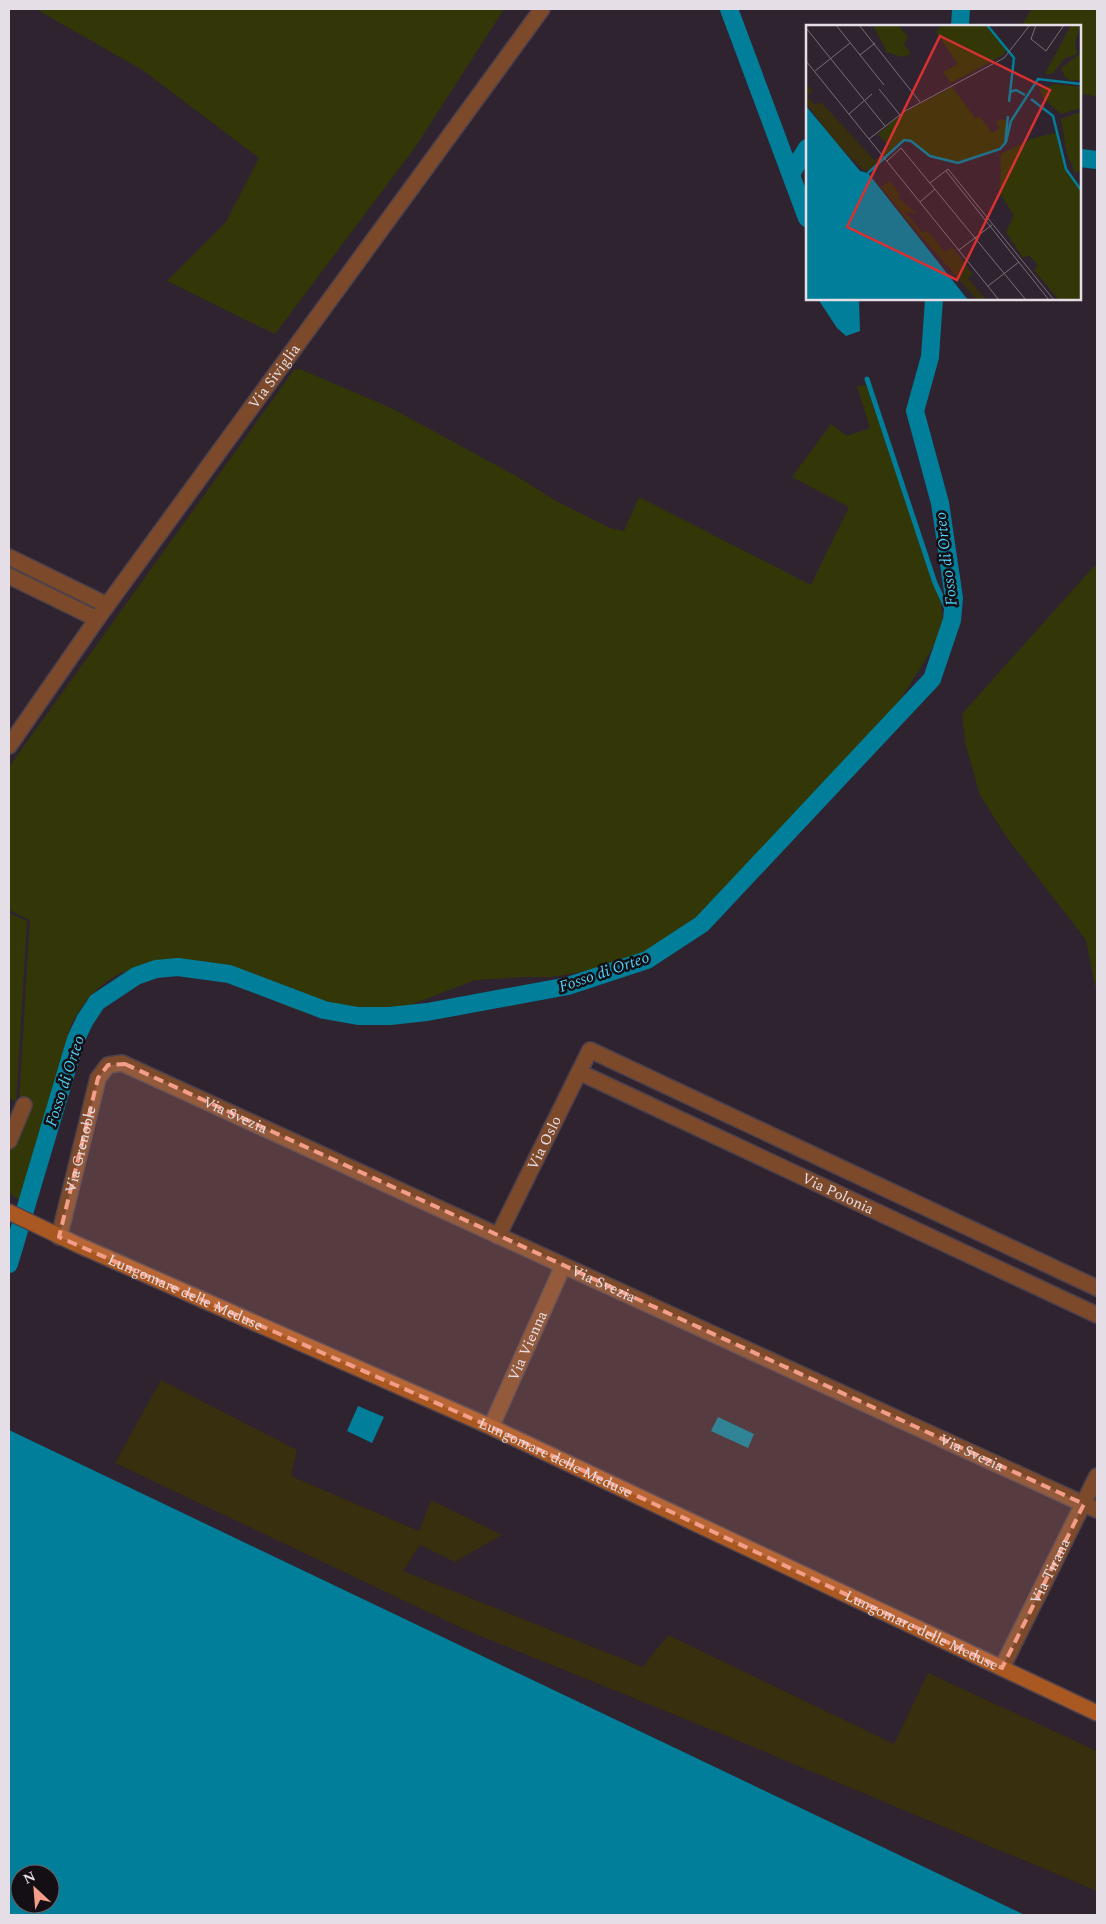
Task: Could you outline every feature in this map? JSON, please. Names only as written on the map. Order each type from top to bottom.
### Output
[{"type":"main road","name":"Lungomare delle Meduse","points":[[9,1212],[54,1234],[491,1427],[1097,1713]]},
{"type":"street","name":"Via Siviglia","points":[[9,746],[107,605],[542,9]]},
{"type":"street","points":[[9,557],[107,605]]},
{"type":"street","points":[[9,576],[97,619]]},
{"type":"street","name":"Via Oslo","points":[[498,1236],[590,1050]]},
{"type":"street","name":"Via Polonia","points":[[590,1050],[1097,1288]]},
{"type":"street","name":"Via Svezia","points":[[108,1065],[125,1064],[1090,1507]]},
{"type":"street","name":"Via Grenoble","points":[[54,1234],[98,1078],[108,1065]]},
{"type":"street","name":"Via Polonia","points":[[579,1072],[1097,1315]]},
{"type":"street","points":[[9,1141],[24,1105]]},
{"type":"street","name":"Via Vienna","points":[[491,1427],[563,1266]]},
{"type":"street","name":"Via Tirana","points":[[1002,1668],[1090,1507],[1097,1476]]},
{"type":"highlighted area","points":[[125,1064],[1084,1504],[1002,1668],[491,1427],[59,1237],[98,1078],[108,1065]]},
{"type":"green space","points":[[36,9],[504,9],[416,146],[275,334],[167,281],[226,222],[259,158],[144,71]]},
{"type":"green space","points":[[1032,9],[1097,9],[1097,97],[1081,93],[1081,25],[1022,25]]},
{"type":"green space","points":[[300,369],[391,408],[516,476],[556,501],[610,528],[624,531],[639,497],[811,585],[849,507],[792,477],[831,424],[847,436],[870,428],[857,386],[866,385],[941,602],[943,625],[939,638],[892,713],[867,742],[847,778],[782,849],[732,887],[696,923],[656,949],[615,966],[552,977],[475,980],[374,1019],[358,1021],[327,1019],[313,1015],[284,1005],[222,976],[194,968],[153,965],[134,968],[116,976],[100,987],[85,1003],[72,1023],[58,1082],[23,1202],[9,1193],[9,1151],[28,1109],[19,1104],[30,920],[9,910],[9,767],[294,370]]},
{"type":"green space","points":[[1097,563],[1097,994],[1086,940],[1008,839],[980,795],[966,746],[962,714]]},
{"type":"green space","points":[[9,913],[27,921],[16,1101],[9,1098]]},
{"type":"sand","points":[[161,1380],[297,1450],[291,1476],[419,1531],[431,1500],[502,1535],[455,1562],[420,1545],[403,1571],[643,1667],[668,1635],[894,1744],[928,1673],[1097,1751],[1097,1891],[727,1736],[468,1631],[115,1463]]},
{"type":"water","points":[[819,300],[859,300],[860,331],[846,336],[837,328]]},
{"type":"water","points":[[358,1406],[384,1417],[372,1443],[347,1431]]},
{"type":"water","points":[[718,1417],[754,1434],[748,1448],[711,1431]]},
{"type":"water","points":[[9,1430],[1025,1915],[9,1915]]},
{"type":"waterway","points":[[729,9],[806,215]]},
{"type":"waterway","name":"Fosso di Orteo","points":[[960,25],[961,9]]},
{"type":"waterway","points":[[791,174],[806,150]]},
{"type":"waterway","points":[[1081,158],[1097,160]]},
{"type":"waterway","name":"Fosso di Orteo","points":[[9,1264],[76,1039],[85,1020],[97,1002],[136,976],[156,969],[178,967],[229,974],[324,1010],[358,1016],[390,1016],[427,1012],[568,986],[647,960],[702,924],[932,679],[952,620],[954,598],[940,503],[915,411],[930,357],[934,300]]},
{"type":"waterway","points":[[867,379],[935,583],[952,620]]}]
